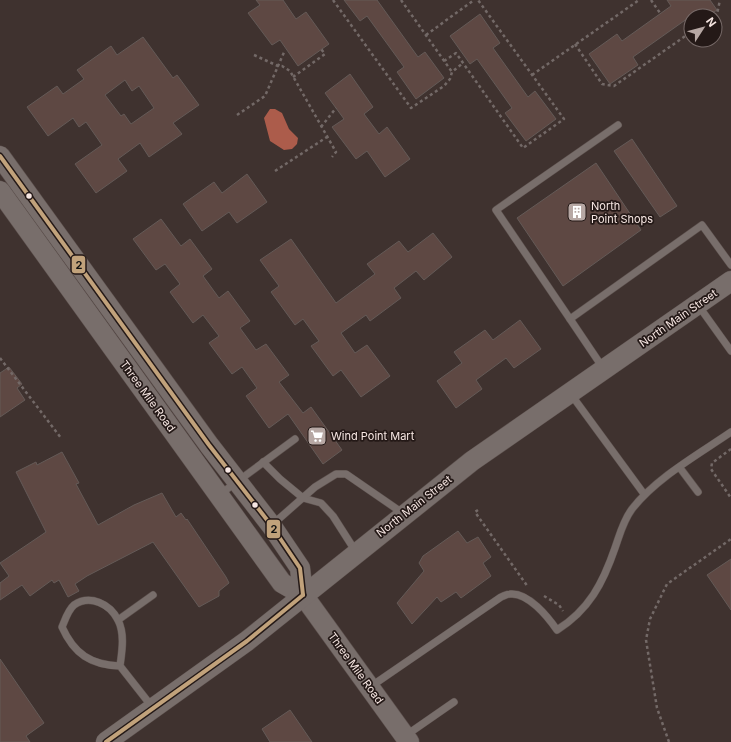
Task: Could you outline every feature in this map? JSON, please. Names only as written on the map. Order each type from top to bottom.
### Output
[{"type":"street","name":"Three Mile Road","points":[[0,156],[237,482],[271,525],[300,568],[302,595]]},
{"type":"street","name":"Three Mile Road","points":[[0,191],[282,583],[302,595],[407,739]]},
{"type":"street","name":"North Main Street","points":[[106,742],[247,641],[302,595],[472,461],[731,281]]},
{"type":"lane","points":[[604,369],[496,210],[618,125]]},
{"type":"lane","points":[[570,319],[702,225],[731,265]]},
{"type":"lane","points":[[698,305],[731,351]]},
{"type":"lane","points":[[570,393],[644,494]]},
{"type":"lane","points":[[369,688],[501,597],[511,594],[522,597],[538,607],[556,630],[570,622],[594,595],[606,571],[624,522],[644,494],[731,432]]},
{"type":"lane","points":[[219,495],[296,439]]},
{"type":"lane","points":[[263,462],[280,479],[303,498],[321,503],[333,516],[356,552]]},
{"type":"lane","points":[[680,468],[698,492]]},
{"type":"lane","points":[[271,525],[315,486],[336,474],[346,474],[404,514]]},
{"type":"lane","points":[[118,620],[153,595]]},
{"type":"lane","points":[[120,666],[123,646],[118,620],[104,604],[97,600],[84,601],[73,606],[62,627],[73,647],[94,663],[120,666],[153,708]]},
{"type":"lane","points":[[407,739],[454,702]]},
{"type":"path","points":[[333,0],[411,108],[444,86],[450,79],[452,72],[463,64]]},
{"type":"path","points":[[401,0],[452,72]]},
{"type":"path","points":[[426,35],[474,0]]},
{"type":"path","points":[[444,61],[456,53],[523,148],[564,119],[478,0]]},
{"type":"path","points":[[532,75],[638,0]]},
{"type":"path","points":[[651,0],[660,13]]},
{"type":"path","points":[[575,44],[602,84],[614,86],[683,38]]},
{"type":"path","points":[[293,77],[325,54],[322,49]]},
{"type":"path","points":[[237,115],[265,96],[286,50]]},
{"type":"path","points":[[254,56],[278,66],[282,66],[290,71],[336,152],[332,157]]},
{"type":"path","points":[[322,127],[336,108]]},
{"type":"path","points":[[275,171],[327,137]]},
{"type":"path","points":[[0,358],[61,438]]},
{"type":"path","points":[[731,449],[712,463],[711,469],[731,498]]},
{"type":"path","points":[[478,510],[475,512],[529,588],[535,591]]},
{"type":"path","points":[[669,742],[657,708],[646,640],[650,619],[667,584],[731,539]]},
{"type":"path","points":[[541,594],[559,605],[570,622]]},
{"type":"shaded area","points":[[270,109],[275,109],[282,113],[289,129],[298,138],[297,144],[292,149],[284,150],[270,141],[264,118]]},
{"type":"building","points":[[256,0],[283,0],[296,19],[306,12],[329,44],[298,66],[280,40],[272,45],[248,13],[260,5]]},
{"type":"building","points":[[344,0],[377,0],[418,57],[425,52],[444,78],[416,99],[397,72],[404,67],[367,16],[360,21]]},
{"type":"building","points":[[667,0],[710,0],[716,8],[683,8],[683,22],[633,57],[638,65],[610,84],[589,54],[617,34],[622,41],[671,6]]},
{"type":"building","points":[[480,14],[500,43],[493,48],[528,97],[535,91],[556,119],[526,141],[505,113],[512,108],[477,59],[470,64],[450,36]]},
{"type":"building","points":[[143,37],[173,78],[177,75],[199,105],[173,123],[182,134],[149,157],[140,143],[118,159],[127,171],[96,193],[75,164],[102,145],[86,122],[79,127],[73,118],[48,136],[27,107],[57,86],[63,94],[84,79],[77,70],[111,46],[117,55]],"holes":[[[125,80],[132,91],[139,86],[154,108],[131,124],[124,114],[121,116],[105,95]]]},
{"type":"building","points":[[350,74],[373,107],[364,114],[379,134],[387,127],[410,159],[385,177],[367,151],[356,159],[332,127],[344,119],[325,93]]},
{"type":"building","points":[[632,139],[677,206],[660,217],[614,151]]},
{"type":"building","name":"North Point Shops","points":[[596,163],[641,230],[563,286],[517,218]]},
{"type":"building","points":[[247,174],[267,202],[237,223],[229,212],[202,231],[183,204],[214,182],[222,193]]},
{"type":"building","points":[[161,219],[181,246],[190,239],[212,269],[203,276],[219,298],[228,291],[250,321],[240,328],[256,350],[266,344],[289,375],[279,382],[303,413],[311,407],[342,450],[323,464],[288,414],[269,428],[246,396],[257,388],[242,367],[232,374],[209,343],[219,336],[203,315],[193,323],[170,292],[180,284],[165,264],[156,270],[133,239]]},
{"type":"building","points":[[433,233],[452,257],[424,280],[416,271],[394,288],[401,298],[370,321],[366,315],[341,333],[355,353],[367,345],[390,376],[361,397],[341,370],[333,376],[311,346],[319,341],[303,319],[295,325],[271,292],[279,286],[260,260],[291,239],[336,303],[375,274],[367,264],[399,241],[408,252]]},
{"type":"building","points":[[520,320],[541,349],[514,368],[506,358],[476,380],[482,389],[456,408],[437,381],[462,363],[454,352],[485,330],[493,340]]},
{"type":"building","points":[[9,367],[22,384],[17,388],[25,400],[0,417],[0,373]]},
{"type":"building","points":[[62,452],[79,483],[76,484],[98,525],[134,505],[162,493],[176,517],[181,513],[186,520],[187,519],[226,577],[229,583],[219,591],[219,596],[199,607],[153,542],[87,576],[75,584],[79,591],[68,597],[59,580],[54,583],[52,580],[30,596],[22,585],[0,600],[0,583],[9,576],[0,563],[46,532],[16,472],[36,462],[37,465]]},
{"type":"building","points":[[458,531],[467,543],[478,537],[491,557],[483,563],[491,576],[461,598],[456,592],[441,602],[437,597],[412,624],[397,603],[424,571],[419,563],[423,556]]},
{"type":"building","points":[[731,559],[731,610],[707,575]]},
{"type":"building","points":[[0,659],[44,723],[26,736],[30,742],[0,742]]},
{"type":"building","points":[[290,710],[312,742],[270,742],[262,729]]},
{"type":"transit line","name":"2","points":[[0,156],[209,445],[271,525],[300,568],[303,595]]},
{"type":"transit line","name":"2","points":[[106,742],[247,641],[303,595]]},
{"type":"place","name":"North Point Shops","points":[[577,212]]},
{"type":"place","name":"Wind Point Mart","points":[[317,436]]}]
